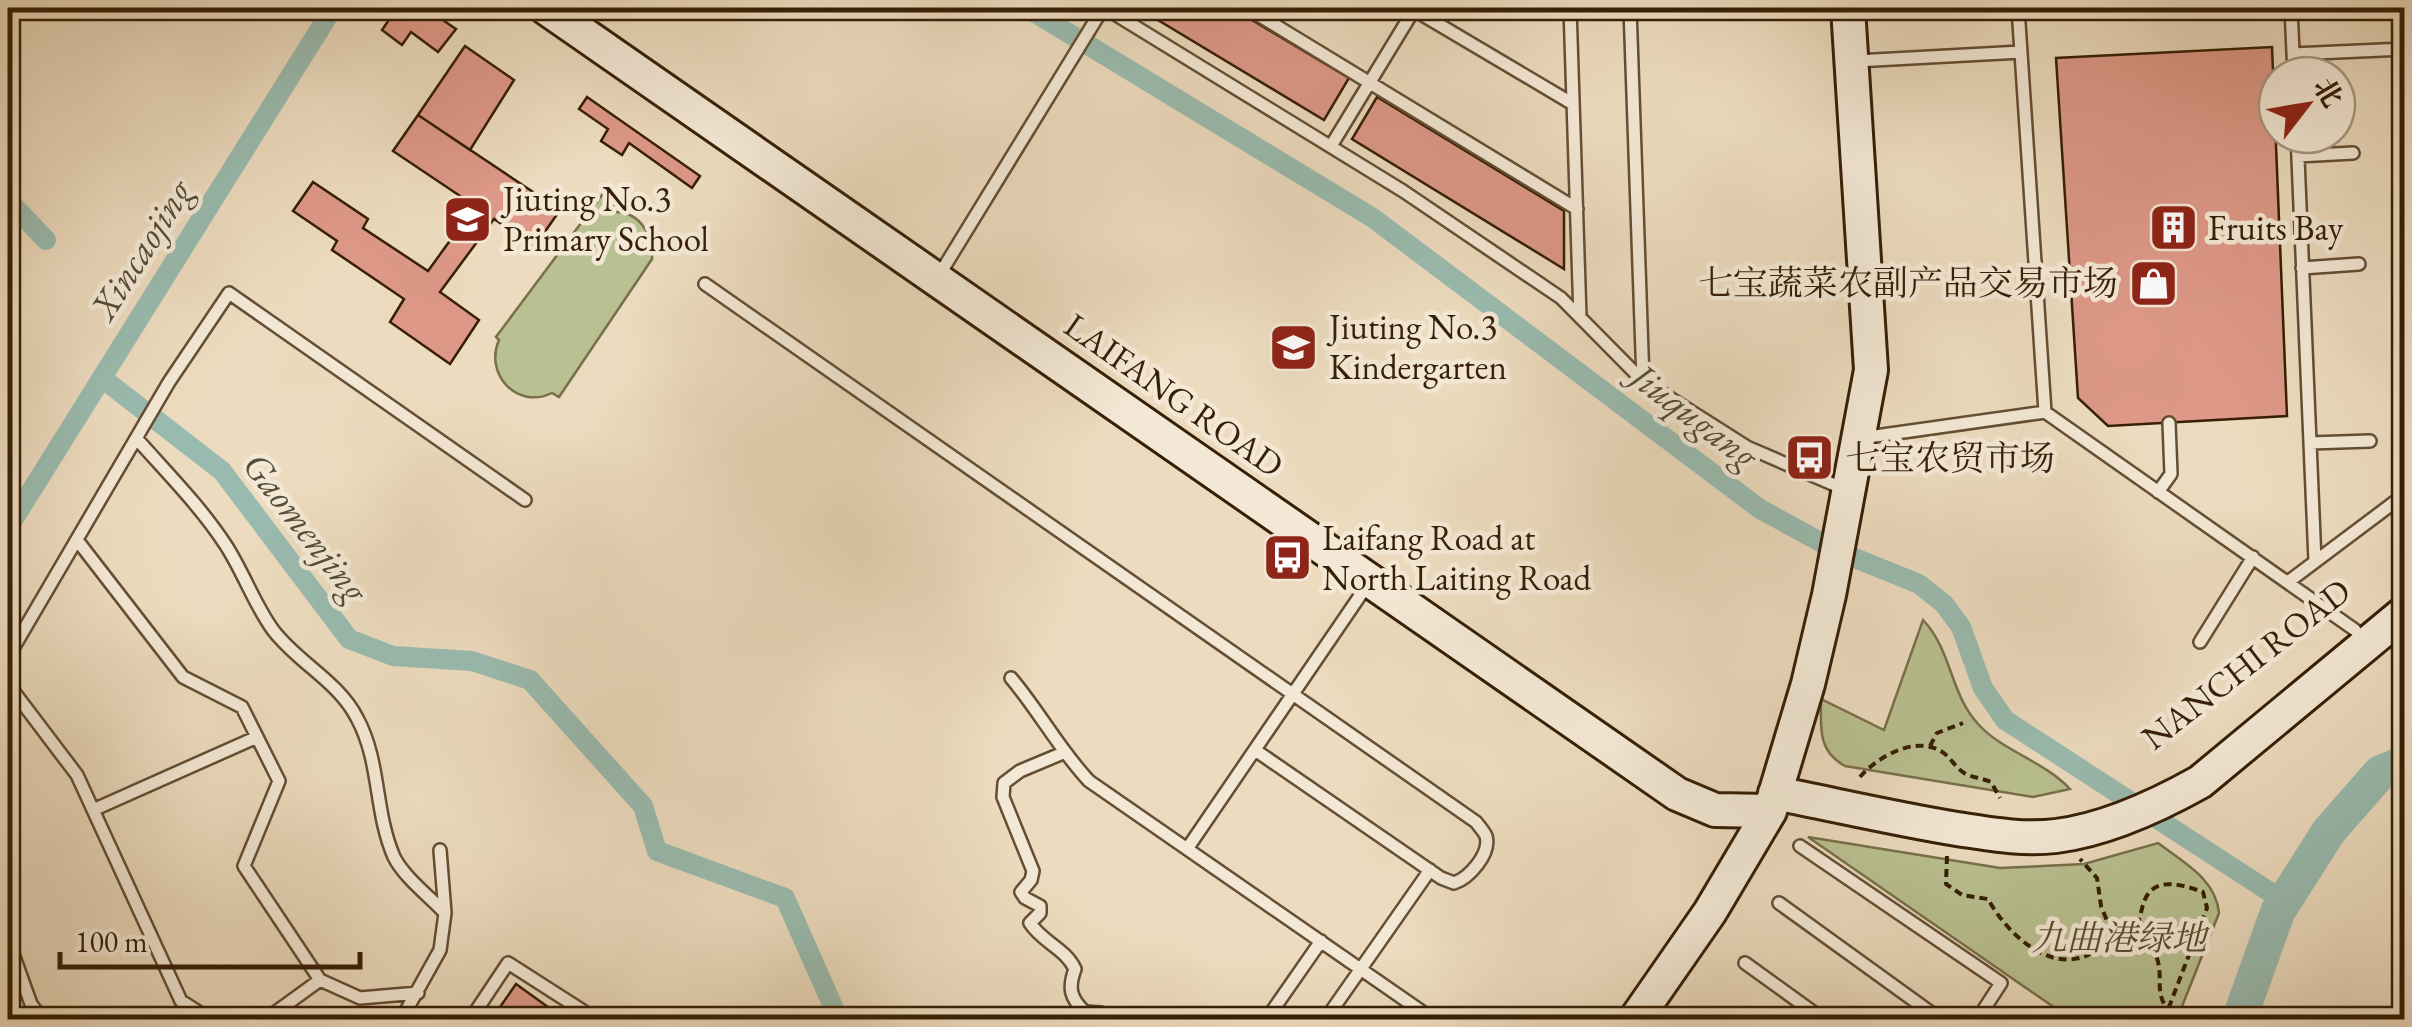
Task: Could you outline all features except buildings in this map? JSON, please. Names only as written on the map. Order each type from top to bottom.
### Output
[{"type":"street","name":"LAIFANG ROAD","points":[[546,8],[1677,794],[1715,810],[1773,802]]},
{"type":"street","points":[[1634,1020],[1710,912],[1773,802],[1829,595],[1870,370],[1848,8]]},
{"type":"street","name":"NANCHI ROAD","points":[[2159,803],[2152,788],[2190,769],[2404,589]]},
{"type":"street","name":"NANCHI ROAD","points":[[1773,802],[2013,837],[2058,836],[2107,822],[2159,803],[2200,782],[2404,613]]},
{"type":"lane","points":[[1248,8],[1577,209]]},
{"type":"lane","points":[[1331,146],[1413,8],[1574,104]]},
{"type":"lane","points":[[1570,8],[1580,317]]},
{"type":"lane","points":[[1630,8],[1642,381]]},
{"type":"lane","points":[[2018,8],[2045,412]]},
{"type":"lane","points":[[2291,8],[2293,54],[2404,48]]},
{"type":"lane","points":[[936,279],[1103,9],[1331,146],[1562,298],[1642,381],[1746,447],[1846,503]]},
{"type":"lane","points":[[1852,61],[2020,52]]},
{"type":"lane","points":[[2315,562],[2298,156],[2316,155]]},
{"type":"lane","points":[[2302,268],[2359,264]]},
{"type":"lane","points":[[705,284],[1476,822],[1486,834],[1486,849],[1467,878],[1454,883],[1255,750]]},
{"type":"lane","points":[[8,658],[169,382],[229,293],[525,500]]},
{"type":"lane","points":[[1858,438],[2045,412],[2356,630]]},
{"type":"lane","points":[[2158,492],[2171,474],[2169,423]]},
{"type":"lane","points":[[2310,444],[2370,441]]},
{"type":"lane","points":[[134,444],[208,519],[272,629],[300,660],[332,685],[356,715],[373,754],[380,818],[396,861],[445,913]]},
{"type":"lane","points":[[2288,582],[2404,495]]},
{"type":"lane","points":[[77,540],[184,677],[242,707],[279,782],[244,866],[320,980],[360,998],[418,993]]},
{"type":"lane","points":[[2200,642],[2253,558]]},
{"type":"lane","points":[[1187,848],[1371,581]]},
{"type":"lane","points":[[1012,678],[1063,753],[1089,780],[1434,1020]]},
{"type":"lane","points":[[8,684],[77,775],[181,1001],[212,1020]]},
{"type":"lane","points":[[93,810],[257,736]]},
{"type":"lane","points":[[1063,753],[1020,771],[1004,784],[1003,798],[1033,870],[1032,880],[1021,892],[1040,906],[1040,913],[1030,923],[1034,930],[1070,959],[1075,969],[1071,994],[1077,1004],[1085,1012],[1111,1015],[1117,1020]]},
{"type":"lane","points":[[1800,846],[2001,983],[1977,1020]]},
{"type":"lane","points":[[401,1020],[440,950],[445,913],[440,850]]},
{"type":"lane","points":[[1325,1020],[1430,870]]},
{"type":"lane","points":[[1779,904],[1941,1020]]},
{"type":"lane","points":[[8,940],[31,1004],[43,1020]]},
{"type":"lane","points":[[1266,1020],[1321,941]]},
{"type":"lane","points":[[470,1020],[508,963],[597,1020]]},
{"type":"lane","points":[[1745,963],[1824,1020]]},
{"type":"lane","points":[[266,1020],[320,980]]},
{"type":"path","points":[[1930,746],[1938,733],[1962,723]]},
{"type":"path","points":[[1860,777],[1896,752],[1930,746],[1944,753],[1966,775],[1991,782],[2000,798]]},
{"type":"path","points":[[1947,856],[1946,884],[1962,895],[1988,899],[2009,930],[2059,960],[2083,957],[2100,948],[2112,933],[2130,930],[2140,920],[2145,898],[2156,887],[2184,886],[2203,892],[2207,908],[2164,1020]]},
{"type":"path","points":[[2077,856],[2097,878],[2101,906],[2112,933]]},
{"type":"path","points":[[2130,930],[2154,951],[2162,976],[2160,999],[2168,1009]]},
{"type":"green space","points":[[602,195],[615,204],[609,212],[628,214],[642,224],[650,240],[652,259],[559,397],[552,393],[527,397],[516,393],[507,386],[496,365],[496,337]]},
{"type":"green space","points":[[1923,620],[1940,645],[1962,700],[1979,725],[2070,789],[2033,797],[1845,766],[1829,753],[1822,737],[1821,699],[1884,730]]},
{"type":"green space","name":"九曲港绿地","points":[[1808,837],[2000,868],[2084,864],[2158,843],[2205,881],[2219,913],[2177,1019],[2071,1019]]},
{"type":"waterway","name":"Xincaojing","points":[[8,528],[333,8]]},
{"type":"waterway","name":"Jiuqugang","points":[[1027,8],[1373,218],[1760,509],[1835,550],[1919,584],[1944,604],[1961,627],[1983,688],[2005,720],[2284,901]]},
{"type":"waterway","points":[[8,200],[46,240]]},
{"type":"waterway","name":"Gaomenjing","points":[[102,378],[222,471],[349,639],[393,656],[472,661],[530,680],[643,806],[657,851],[785,898],[839,1020]]},
{"type":"waterway","points":[[2239,1020],[2278,911],[2329,831],[2380,773],[2404,763]]},
{"type":"place","name":"Jiuting No.3 Primary School","points":[[468,219]]},
{"type":"place","name":"Fruits Bay","points":[[2173,228]]},
{"type":"place","name":"七宝蔬菜农副产品交易市场","points":[[2153,283]]},
{"type":"place","name":"Jiuting No.3 Kindergarten","points":[[1294,347]]},
{"type":"place","name":"七宝农贸市场","points":[[1810,458]]},
{"type":"place","name":"Laifang Road at North Laiting Road","points":[[1287,558]]}]
